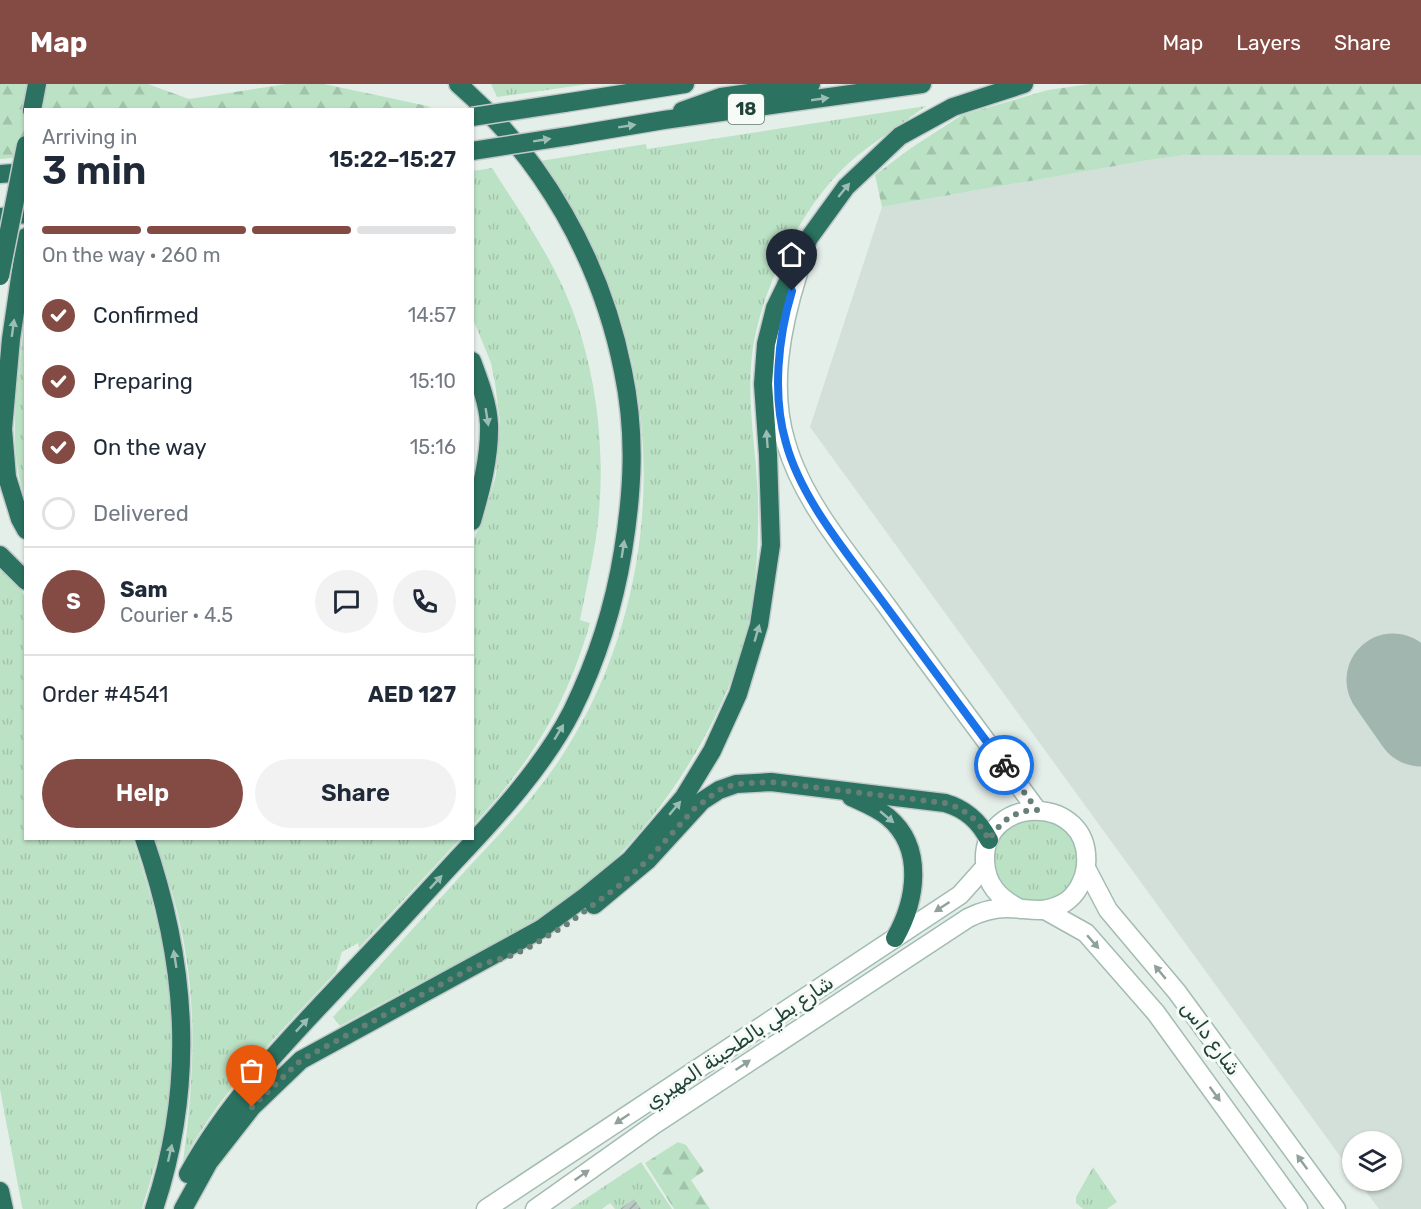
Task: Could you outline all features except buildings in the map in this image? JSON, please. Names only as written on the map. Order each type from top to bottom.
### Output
[{"type":"highway","points":[[32,108],[37,84]]},
{"type":"highway","points":[[43,108],[46,84]]},
{"type":"highway","points":[[174,1209],[186,1178],[237,1100],[279,1049],[477,838],[555,740],[589,673],[611,610],[619,577],[633,473],[627,388],[611,318],[592,268],[570,221],[543,180],[480,103],[458,84]]},
{"type":"highway","points":[[474,117],[685,84]]},
{"type":"highway","points":[[664,120],[692,106],[721,97],[811,84]]},
{"type":"highway","name":"18","points":[[474,151],[664,120],[922,84]]},
{"type":"highway","points":[[183,1209],[209,1162],[252,1107],[301,1060],[541,929],[630,860],[684,797],[712,751],[738,694],[759,625],[771,545],[763,384],[766,344],[775,308],[809,238],[846,187],[900,136],[953,107],[1024,84]]},
{"type":"highway","points":[[0,276],[24,155]]},
{"type":"highway","points":[[0,174],[24,172]]},
{"type":"highway","points":[[0,217],[24,214]]},
{"type":"highway","points":[[0,238],[24,236]]},
{"type":"highway","points":[[24,250],[11,339],[3,429],[7,477],[24,526]]},
{"type":"highway","points":[[474,366],[489,423],[484,476],[474,514]]},
{"type":"highway","points":[[0,555],[24,579]]},
{"type":"highway","points":[[473,967],[526,949],[590,909],[648,860],[694,809],[719,790],[736,784],[758,782],[954,806],[978,821],[989,840]]},
{"type":"highway","points":[[835,790],[882,813],[897,827],[908,846],[913,866],[912,890],[906,915],[895,938]]},
{"type":"highway","points":[[145,840],[169,926],[178,983],[182,1053],[178,1114],[168,1163],[154,1209]]},
{"type":"highway","points":[[0,1191],[4,1209]]},
{"type":"street","points":[[809,238],[787,309],[779,366],[777,389],[785,443],[801,482],[834,536],[1037,810]]},
{"type":"street","points":[[1027,810],[1037,810],[1060,816],[1073,826],[1083,840],[1087,856],[1086,873],[1079,888],[1068,901],[1053,909],[1036,912],[1020,909],[1005,901],[993,889],[985,857],[989,840],[998,826],[1011,816],[1027,810]]},
{"type":"street","name":"شارع بطي بالطحينة المهيري","points":[[486,1209],[960,895],[986,867]]},
{"type":"street","name":"شارع داس","points":[[1086,868],[1108,910],[1177,992],[1336,1209]]},
{"type":"street","name":"شارع بطي بالطحينة المهيري","points":[[535,1209],[655,1124],[968,918],[994,909],[1020,909]]},
{"type":"street","name":"شارع داس","points":[[1045,910],[1086,933],[1156,1012],[1298,1209]]},
{"type":"shaded area","points":[[1187,155],[1421,155],[1421,1209],[1379,1209],[1366,1191],[1402,1191],[1402,1131],[1342,1131],[1342,1159],[810,427],[882,207]]},
{"type":"green space","points":[[0,84],[148,84],[189,99],[286,84],[324,84],[432,107],[24,108],[24,157],[0,159]]},
{"type":"green space","points":[[491,84],[589,84],[497,97]]},
{"type":"green space","points":[[1090,84],[1421,84],[1421,155],[1187,155],[882,207],[875,175],[962,115],[1048,90]]},
{"type":"green space","points":[[926,106],[858,155],[823,191],[794,235],[762,308],[752,353],[750,394],[758,517],[757,557],[750,617],[740,656],[717,714],[685,770],[647,823],[605,869],[587,885],[549,913],[508,937],[340,1026],[333,1017],[514,818],[558,762],[591,704],[616,643],[633,579],[642,513],[643,447],[636,381],[620,316],[596,254],[570,206],[540,161],[646,144],[647,149]]},
{"type":"green space","points":[[492,168],[547,256],[567,297],[587,356],[593,388],[598,419],[601,482],[596,539],[580,620],[590,623],[570,681],[558,707],[529,756],[474,824],[474,540],[485,513],[496,475],[500,422],[491,363],[474,321],[474,171]]},
{"type":"green space","points":[[24,325],[24,494],[16,453],[18,384]]},
{"type":"green space","points":[[0,564],[20,587],[24,596],[24,840],[133,840],[161,939],[172,1008],[172,1077],[163,1137],[142,1209],[23,1209],[0,1089]]},
{"type":"green space","points":[[1036,819],[1052,822],[1066,831],[1075,845],[1078,861],[1075,877],[1066,891],[1052,900],[1036,903],[1020,900],[1006,891],[997,877],[994,861],[997,845],[1006,831],[1020,822]]},
{"type":"green space","points":[[154,840],[459,840],[359,948],[358,943],[342,952],[336,972],[253,1062],[215,1110],[183,1162],[191,1077],[191,998],[187,960],[169,881]]},
{"type":"green space","points":[[678,1142],[686,1145],[704,1171],[691,1180],[710,1209],[674,1209],[645,1163]]},
{"type":"green space","points":[[641,1162],[672,1209],[641,1209],[634,1200],[620,1209],[615,1209],[610,1203],[602,1209],[570,1209]]},
{"type":"green space","points":[[1093,1167],[1117,1202],[1107,1209],[1083,1209],[1076,1203],[1076,1197]]},
{"type":"runway","points":[[1393,680],[1421,720]]},
{"type":"way so far","points":[[252,1107],[301,1060],[473,967],[526,949],[590,909],[648,860],[702,801],[719,790],[736,784],[771,782],[945,803],[970,814],[978,821],[989,840],[998,826],[1011,816],[1027,810],[1037,810],[1004,765]]},
{"type":"route","points":[[792,291],[787,309],[777,389],[785,443],[801,482],[834,536],[1004,765]]}]
